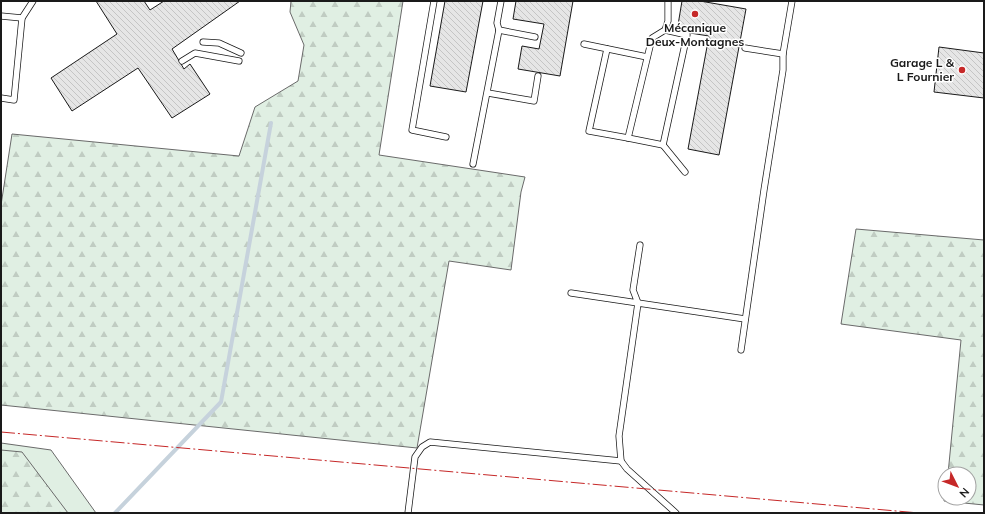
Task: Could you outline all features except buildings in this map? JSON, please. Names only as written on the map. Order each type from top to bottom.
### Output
[{"type":"lane","points":[[1,98],[14,100],[22,18],[33,1]]},
{"type":"lane","points":[[434,1],[412,130],[446,137]]},
{"type":"lane","points":[[473,164],[488,93],[499,30],[497,23],[501,1]]},
{"type":"lane","points":[[628,138],[652,38],[665,30],[668,21],[668,1]]},
{"type":"lane","points":[[741,350],[783,70],[782,54],[792,1]]},
{"type":"lane","points":[[1,16],[22,18]]},
{"type":"lane","points":[[499,30],[535,37]]},
{"type":"lane","points":[[663,145],[687,35],[665,30]]},
{"type":"lane","points":[[203,42],[219,43],[241,53]]},
{"type":"lane","points":[[584,44],[647,58]]},
{"type":"lane","points":[[745,48],[782,54]]},
{"type":"lane","points":[[607,49],[589,131],[663,145],[686,172]]},
{"type":"lane","points":[[182,61],[195,53],[239,61]]},
{"type":"lane","points":[[488,93],[534,101],[538,76]]},
{"type":"lane","points":[[640,245],[633,290],[638,303],[619,436],[621,461],[627,469],[676,513]]},
{"type":"lane","points":[[571,293],[745,319]]},
{"type":"lane","points":[[408,513],[415,457],[422,447],[430,442],[621,461]]},
{"type":"green space","points":[[291,1],[403,1],[379,155],[525,177],[521,192],[511,270],[449,261],[417,448],[1,405],[1,205],[12,134],[239,156],[255,107],[298,81],[304,45],[290,12]]},
{"type":"green space","points":[[856,229],[984,240],[984,505],[977,504],[977,466],[949,466],[961,340],[841,324]]},
{"type":"green space","points":[[1,443],[51,450],[96,513],[1,513]]},
{"type":"green space","points":[[1,450],[22,452],[68,513],[1,513]]},
{"type":"waterway","points":[[115,513],[221,402],[271,123]]},
{"type":"power","points":[[1,432],[919,513]]},
{"type":"place","name":"Mécanique Deux-Montagnes","points":[[695,14]]},
{"type":"place","name":"Garage L & L Fournier","points":[[962,70]]}]
